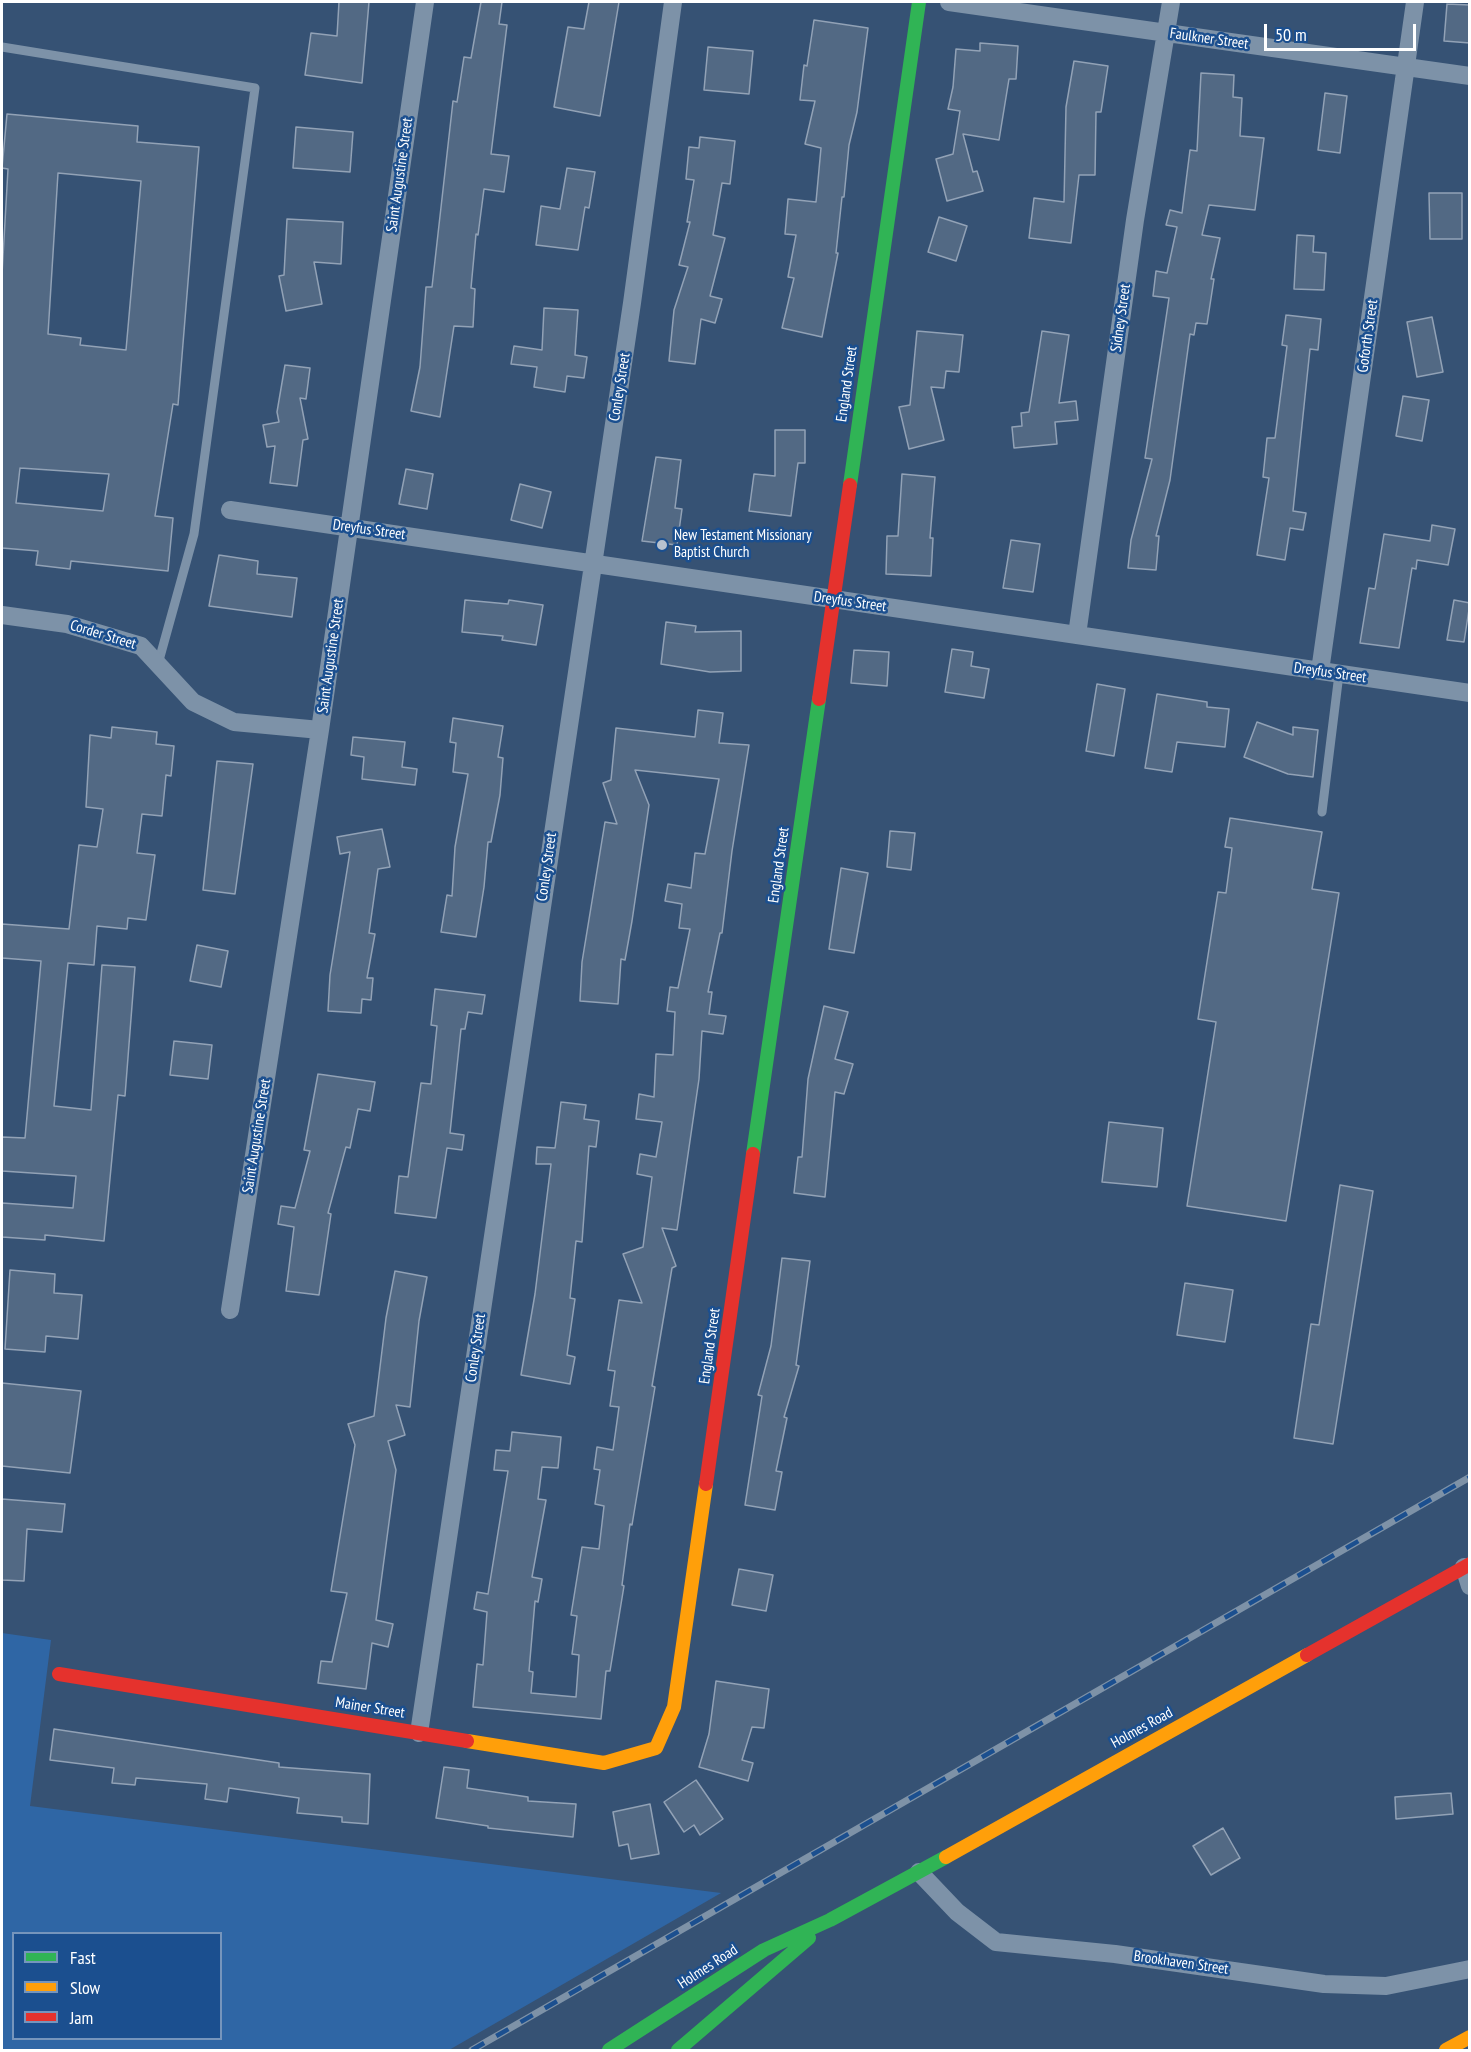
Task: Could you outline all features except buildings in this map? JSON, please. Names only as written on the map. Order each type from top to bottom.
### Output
[{"type":"main road","name":"England Street","points":[[664,1731],[675,1707],[918,2]]},
{"type":"main road","name":"Holmes Road","points":[[609,2050],[764,1950],[830,1920],[919,1872],[1467,1565]]},
{"type":"main road","name":"Mainer Street","points":[[59,1674],[604,1763],[656,1748],[664,1731]]},
{"type":"main road","name":"Holmes Road","points":[[678,2050],[830,1920]]},
{"type":"main road","points":[[1446,2050],[1470,2037]]},
{"type":"street","name":"Saint Augustine Street","points":[[230,1310],[320,730],[426,2]]},
{"type":"street","name":"Conley Street","points":[[419,1733],[632,303],[673,2]]},
{"type":"street","name":"Faulkner Street","points":[[949,2],[1470,76]]},
{"type":"street","name":"Sidney Street","points":[[1077,635],[1135,220],[1171,2]]},
{"type":"street","name":"Goforth Street","points":[[1330,673],[1415,2]]},
{"type":"street","name":"Dreyfus Street","points":[[230,510],[1470,693]]},
{"type":"street","name":"Corder Street","points":[[2,615],[67,624],[141,646],[193,702],[234,722],[320,730]]},
{"type":"street","points":[[1467,1565],[1470,1586]]},
{"type":"street","name":"Brookhaven Street","points":[[919,1872],[957,1912],[996,1942],[1115,1954],[1324,1984],[1386,1986],[1470,1969]]},
{"type":"lane","points":[[2,47],[255,88],[194,534],[158,664]]},
{"type":"lane","points":[[1322,812],[1330,673]]},
{"type":"shaded area","points":[[2,1633],[51,1640],[30,1806],[721,1893],[449,2050],[2,2050]]},
{"type":"railway","points":[[472,2050],[1470,1477]]},
{"type":"traffic: fast","points":[[850,485],[919,2]]},
{"type":"traffic: fast","points":[[753,1154],[819,699]]},
{"type":"traffic: fast","points":[[609,2050],[764,1950],[830,1920],[946,1857]]},
{"type":"traffic: fast","points":[[678,2050],[809,1938]]},
{"type":"traffic: slow","points":[[467,1741],[604,1763],[656,1748],[674,1707],[706,1484]]},
{"type":"traffic: slow","points":[[946,1857],[1307,1655]]},
{"type":"traffic: slow","points":[[1446,2050],[1470,2037]]},
{"type":"traffic: jam","points":[[819,699],[850,485]]},
{"type":"traffic: jam","points":[[706,1484],[753,1154]]},
{"type":"traffic: jam","points":[[1307,1655],[1470,1564]]},
{"type":"traffic: jam","points":[[59,1674],[467,1741]]},
{"type":"place","name":"New Testament Missionary Baptist Church","points":[[662,545]]}]
